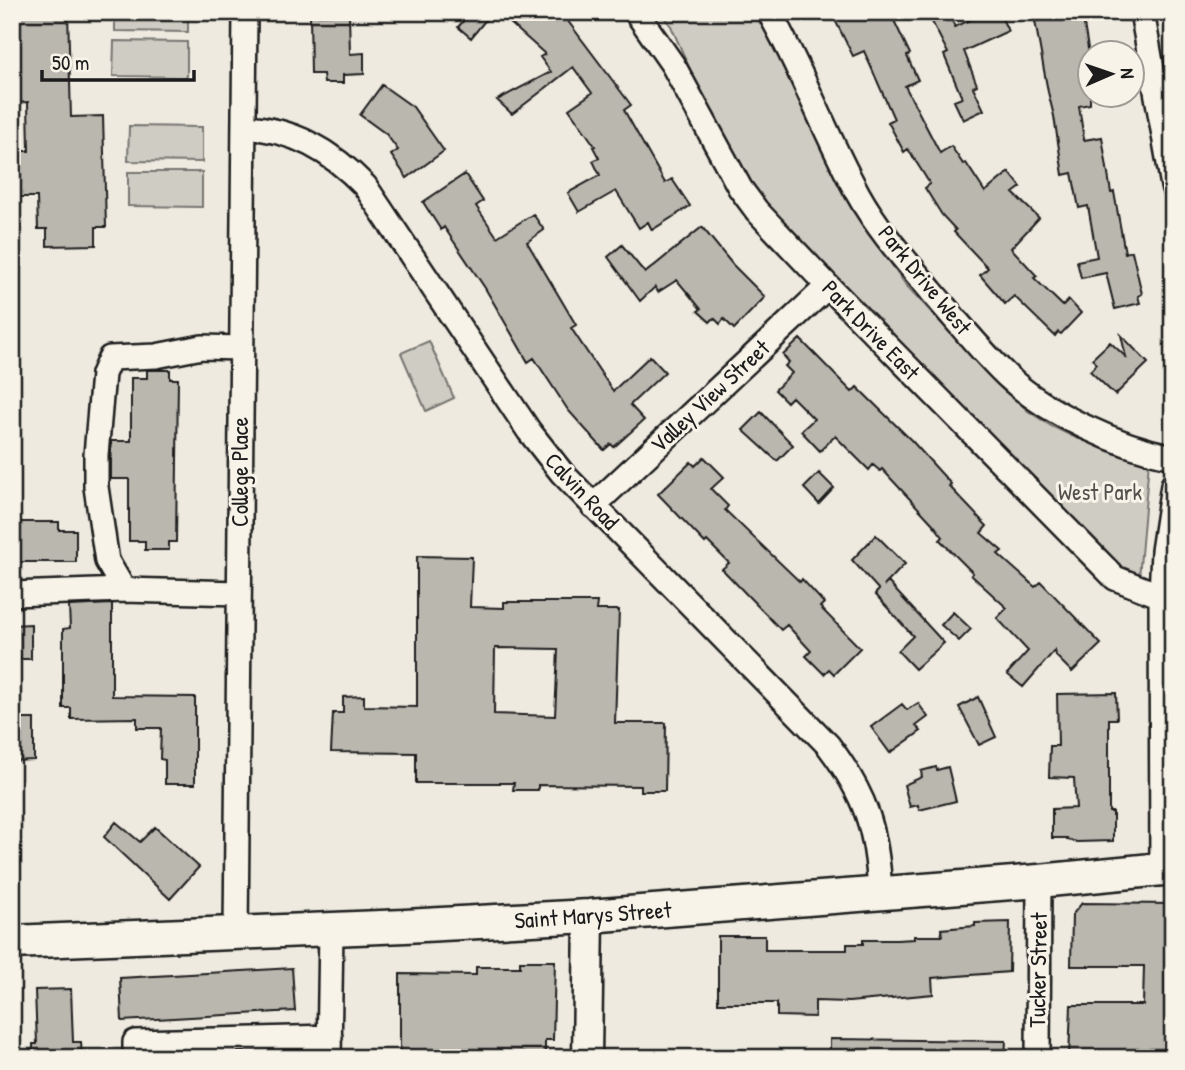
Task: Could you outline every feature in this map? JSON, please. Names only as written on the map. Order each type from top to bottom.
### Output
[{"type":"main road","name":"Saint Marys Street","points":[[12,942],[589,916],[1039,881],[1167,868]]},
{"type":"street","name":"College Place","points":[[236,933],[245,12]]},
{"type":"street","name":"Park Drive East","points":[[636,12],[680,76],[740,188],[757,211],[1115,578],[1161,596]]},
{"type":"street","name":"Park Drive West","points":[[769,12],[787,43],[859,196],[901,255],[1008,377],[1048,406],[1096,432],[1152,453],[1173,457]]},
{"type":"street","points":[[1142,12],[1173,186]]},
{"type":"street","name":"Calvin Road","points":[[244,127],[271,130],[307,141],[341,163],[365,186],[529,431],[562,473],[828,745],[843,765],[865,804],[872,825],[880,893]]},
{"type":"street","name":"Valley View Street","points":[[593,506],[828,286]]},
{"type":"street","points":[[124,590],[107,561],[96,487],[103,374],[110,358],[156,356],[202,347],[241,348]]},
{"type":"street","points":[[1167,868],[1161,596],[1163,551],[1173,485]]},
{"type":"street","points":[[12,594],[124,590],[239,593]]},
{"type":"street","name":"Tucker Street","points":[[1038,1058],[1039,881]]},
{"type":"street","points":[[587,1058],[589,916]]},
{"type":"street","points":[[135,1050],[329,1047],[331,929]]},
{"type":"green space","points":[[115,12],[188,12],[188,32],[115,31]]},
{"type":"green space","name":"West Park","points":[[660,12],[759,12],[836,175],[870,233],[906,285],[1028,411],[1076,438],[1110,445],[1149,461],[1139,578],[1131,584],[849,297],[754,191],[709,113],[671,26]]},
{"type":"green space","points":[[114,41],[187,42],[187,77],[113,76]]},
{"type":"green space","points":[[129,126],[202,127],[202,162],[128,161]]},
{"type":"green space","points":[[128,172],[202,172],[202,207],[128,206]]},
{"type":"green space","points":[[429,341],[454,398],[426,411],[401,353]]},
{"type":"building","points":[[12,12],[68,12],[71,117],[103,116],[106,227],[96,227],[96,245],[47,246],[47,229],[38,229],[37,197],[19,197],[18,151],[29,151],[28,102],[14,103]]},
{"type":"building","points":[[471,12],[492,12],[471,38],[458,27]]},
{"type":"building","points":[[498,12],[561,12],[631,105],[624,110],[665,183],[672,179],[690,206],[652,230],[648,222],[639,228],[616,191],[579,212],[568,193],[600,175],[593,161],[599,158],[593,147],[595,146],[569,109],[592,93],[573,67],[512,114],[497,100],[551,72],[540,57],[545,54]]},
{"type":"building","points":[[831,12],[890,12],[910,54],[907,56],[918,80],[905,86],[940,153],[951,146],[985,192],[1009,172],[1021,187],[1013,193],[1039,218],[1011,248],[1037,276],[1034,278],[1063,306],[1069,300],[1081,313],[1061,334],[1058,332],[1055,336],[1014,296],[1005,304],[980,275],[988,268],[954,232],[956,230],[942,215],[925,188],[930,184],[908,149],[904,152],[888,122],[894,119],[864,51],[853,56]]},
{"type":"building","points":[[927,12],[948,12],[955,27],[987,12],[999,12],[1008,31],[964,51],[977,85],[973,87],[984,110],[963,120],[954,101],[962,98],[944,55],[948,53]]},
{"type":"building","points":[[1045,12],[1061,12],[1061,15],[1082,12],[1086,38],[1076,38],[1076,108],[1079,108],[1084,140],[1102,137],[1125,253],[1132,251],[1142,294],[1138,296],[1140,303],[1115,309],[1106,273],[1081,278],[1077,261],[1097,257],[1088,206],[1079,208],[1072,173],[1063,175],[1035,21],[1046,19]]},
{"type":"building","points":[[349,14],[350,54],[364,53],[364,74],[343,75],[343,83],[324,83],[323,74],[311,74],[310,15]]},
{"type":"building","points":[[382,85],[413,107],[444,151],[407,178],[391,155],[398,150],[386,134],[360,115]]},
{"type":"building","points":[[465,174],[483,201],[476,206],[497,237],[533,214],[544,230],[527,242],[576,325],[571,328],[613,391],[650,356],[665,372],[630,405],[644,420],[614,447],[611,444],[604,450],[568,410],[534,358],[528,362],[485,288],[444,227],[441,230],[423,202]]},
{"type":"building","points":[[702,227],[733,265],[765,297],[734,329],[724,319],[720,324],[714,318],[710,322],[698,311],[701,309],[677,280],[658,292],[655,287],[640,301],[608,257],[622,245],[645,273]]},
{"type":"building","points":[[1121,335],[1148,363],[1115,395],[1090,371],[1097,364],[1092,359],[1110,342],[1126,357]]},
{"type":"building","points":[[800,339],[852,392],[857,387],[912,441],[987,526],[981,533],[1002,551],[998,554],[1035,587],[1041,582],[1101,644],[1072,672],[1056,656],[1055,650],[1023,687],[1007,674],[1028,651],[997,618],[1007,608],[971,575],[973,573],[940,540],[943,537],[933,524],[882,469],[880,471],[873,465],[869,470],[835,436],[820,451],[801,431],[814,419],[792,397],[787,402],[775,390],[792,373],[785,366],[789,362],[783,355]]},
{"type":"building","points":[[147,370],[170,370],[170,379],[178,379],[176,542],[169,542],[169,550],[145,550],[145,541],[129,541],[129,479],[111,479],[111,441],[131,441],[131,378],[147,378]]},
{"type":"building","points":[[761,412],[793,445],[777,461],[743,430]]},
{"type":"building","points":[[704,457],[724,477],[711,489],[728,506],[725,510],[800,582],[802,579],[824,603],[820,607],[860,648],[834,674],[829,669],[824,674],[806,656],[811,651],[787,625],[781,630],[722,569],[729,563],[707,541],[705,543],[658,494],[691,462],[695,466]]},
{"type":"building","points":[[819,473],[834,488],[819,504],[804,488]]},
{"type":"building","points":[[12,522],[59,522],[59,530],[76,530],[76,562],[12,562]]},
{"type":"building","points":[[876,535],[905,564],[884,586],[888,582],[944,643],[915,669],[898,651],[913,636],[875,594],[879,590],[852,560]]},
{"type":"building","points":[[417,556],[472,557],[470,607],[504,608],[504,602],[597,602],[596,610],[619,610],[615,723],[666,723],[665,791],[641,791],[641,786],[538,785],[538,790],[513,790],[514,783],[416,783],[416,753],[331,752],[333,713],[343,713],[343,697],[364,696],[364,706],[417,707]],"holes":[[[495,648],[558,649],[555,716],[494,714]]]},
{"type":"building","points":[[112,604],[112,696],[195,697],[195,784],[165,784],[165,760],[160,759],[161,728],[137,728],[137,718],[71,719],[71,708],[63,708],[63,629],[70,628],[69,606]]},
{"type":"building","points":[[953,612],[971,629],[959,641],[941,625]]},
{"type":"building","points":[[31,624],[31,659],[12,659],[12,625]]},
{"type":"building","points":[[1116,693],[1117,719],[1109,719],[1109,812],[1113,812],[1113,841],[1077,842],[1067,838],[1052,838],[1052,809],[1076,808],[1074,778],[1049,777],[1050,746],[1058,746],[1057,694]]},
{"type":"building","points":[[978,697],[996,737],[979,745],[959,707]]},
{"type":"building","points":[[918,703],[928,717],[916,726],[921,731],[890,753],[871,727],[902,704],[907,710]]},
{"type":"building","points":[[12,719],[34,719],[34,760],[12,761]]},
{"type":"building","points":[[936,767],[937,770],[948,767],[956,801],[919,810],[918,805],[910,807],[904,785],[922,777],[921,771]]},
{"type":"building","points":[[116,822],[140,842],[155,827],[199,867],[170,899],[104,837]]},
{"type":"building","points":[[1082,903],[1173,904],[1173,1058],[1069,1058],[1071,1005],[1143,1005],[1144,966],[1071,966],[1072,915]]},
{"type":"building","points":[[1010,922],[1009,972],[932,978],[933,994],[849,1002],[815,1001],[815,1017],[777,1016],[777,1003],[718,1003],[718,936],[765,936],[765,950],[847,950],[847,944],[863,944],[863,940],[942,936],[941,929],[975,926],[975,923]]},
{"type":"building","points":[[520,961],[555,961],[553,1040],[545,1040],[545,1058],[400,1058],[400,974],[476,975],[476,967],[520,967]]},
{"type":"building","points":[[292,968],[295,1011],[122,1021],[120,978]]},
{"type":"building","points":[[71,989],[73,1042],[81,1042],[82,1058],[33,1058],[33,1044],[37,1044],[35,990]]},
{"type":"building","points":[[830,1039],[1006,1041],[1005,1058],[830,1058]]}]
